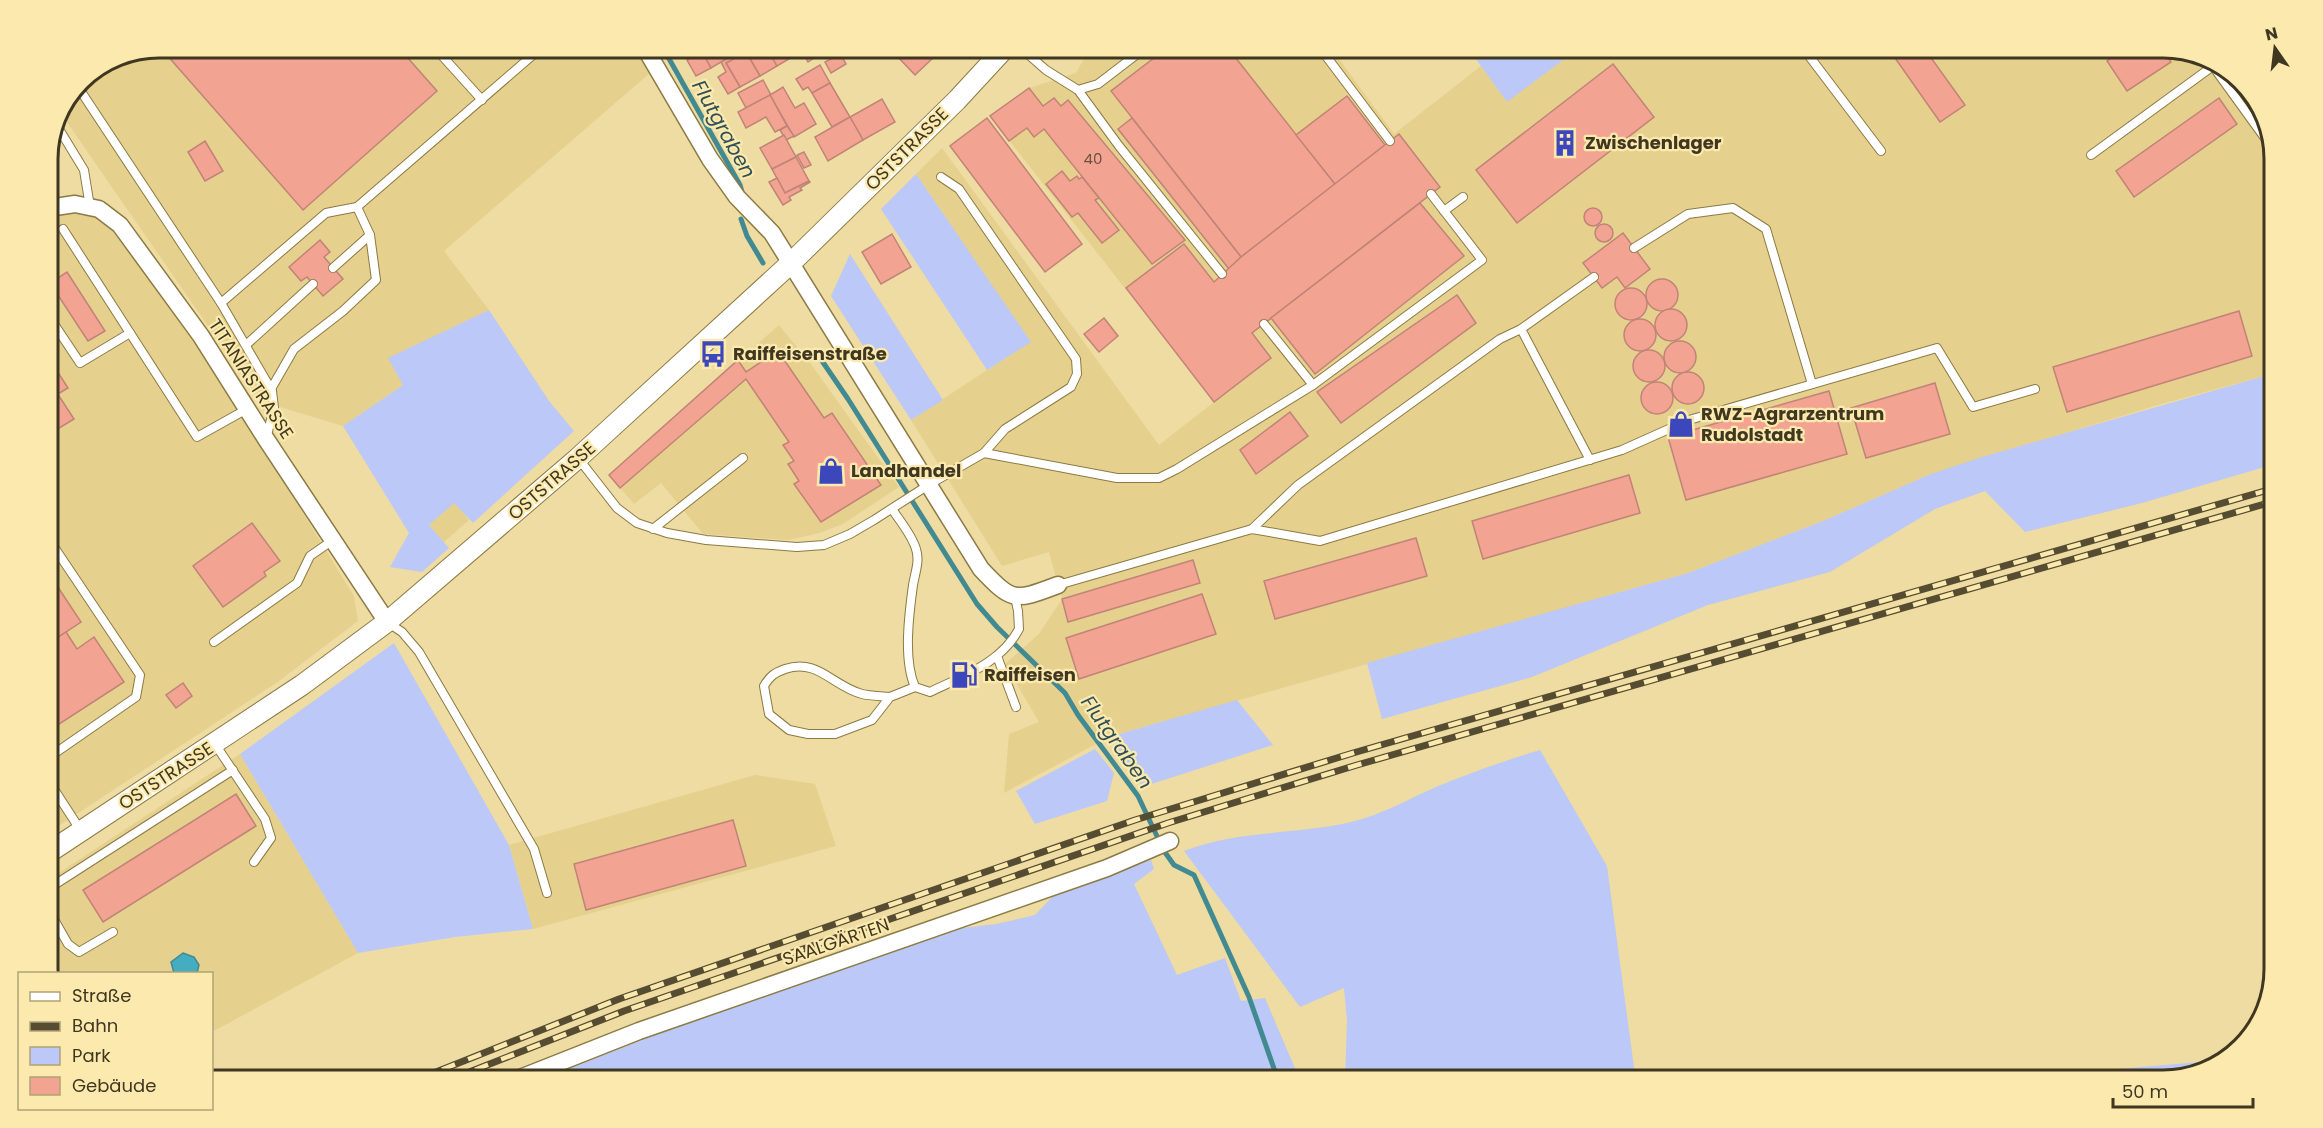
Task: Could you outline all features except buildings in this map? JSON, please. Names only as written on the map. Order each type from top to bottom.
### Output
[{"type":"street","points":[[651,58],[710,159],[737,197],[772,233],[981,568],[1000,589],[1015,597],[1058,585]]},
{"type":"street","name":"OSTSTRASSE","points":[[59,845],[302,685],[387,622],[578,458],[791,263],[957,100],[996,58]]},
{"type":"street","name":"TITANIASTRASSE","points":[[59,206],[75,204],[99,209],[120,225],[201,336],[387,622]]},
{"type":"street","name":"SAALGÄRTEN","points":[[540,1070],[639,1031],[1107,868],[1170,841]]},
{"type":"lane","points":[[444,58],[482,99]]},
{"type":"lane","points":[[221,303],[326,213],[357,207],[530,58]]},
{"type":"lane","points":[[1032,58],[1046,70],[1078,90],[1119,146],[1222,274]]},
{"type":"lane","points":[[1078,90],[1098,84],[1132,58]]},
{"type":"lane","points":[[1328,58],[1390,141]]},
{"type":"lane","points":[[1811,58],[1881,151]]},
{"type":"lane","points":[[2091,155],[2208,69]]},
{"type":"lane","points":[[2220,76],[2261,132]]},
{"type":"lane","points":[[83,94],[221,303],[271,389],[274,408],[266,439]]},
{"type":"lane","points":[[62,134],[84,170],[90,207]]},
{"type":"lane","points":[[578,458],[605,494],[626,516],[637,523],[653,529],[706,540],[809,547],[850,534],[984,453],[1005,429],[1071,387],[1077,374],[1076,358],[959,189],[941,177]]},
{"type":"lane","points":[[984,453],[1117,478],[1159,478],[1313,385],[1482,260],[1431,194]]},
{"type":"lane","points":[[1444,211],[1462,197]]},
{"type":"lane","points":[[271,389],[294,349],[343,311],[376,280],[370,235],[357,207]]},
{"type":"lane","points":[[1634,248],[1688,214],[1733,208],[1766,229],[1812,384]]},
{"type":"lane","points":[[63,229],[197,437],[247,409]]},
{"type":"lane","points":[[333,268],[370,235]]},
{"type":"lane","points":[[1252,529],[1298,485],[1500,339],[1521,329],[1593,277]]},
{"type":"lane","points":[[246,345],[313,284]]},
{"type":"lane","points":[[1264,324],[1313,385]]},
{"type":"lane","points":[[1521,329],[1590,460]]},
{"type":"lane","points":[[59,332],[80,363],[130,333]]},
{"type":"lane","points":[[1058,585],[1252,529],[1320,541],[1622,450],[1689,420],[1937,348],[1973,406],[2035,388]]},
{"type":"lane","points":[[653,529],[743,458]]},
{"type":"lane","points":[[892,509],[916,548],[918,563],[910,604],[908,661],[910,676],[915,687]]},
{"type":"lane","points":[[214,642],[297,583],[310,556],[333,540]]},
{"type":"lane","points":[[59,554],[140,675],[136,697],[59,750]]},
{"type":"lane","points":[[890,697],[872,720],[835,734],[807,734],[789,730],[769,714],[764,686],[771,675],[787,668],[805,665],[861,694],[890,697],[915,687],[930,692],[983,666],[1006,646],[1019,629],[1015,597]]},
{"type":"lane","points":[[387,622],[402,632],[419,652],[534,849],[547,893]]},
{"type":"lane","points":[[997,656],[1016,707]]},
{"type":"lane","points":[[215,744],[265,819],[271,838],[254,862]]},
{"type":"lane","points":[[59,882],[233,770]]},
{"type":"lane","points":[[59,797],[81,832]]},
{"type":"lane","points":[[59,928],[68,944],[79,952],[113,932]]},
{"type":"shaded area","points":[[160,58],[642,58],[650,73],[444,251],[489,310],[389,358],[403,385],[343,426],[260,401],[66,121],[88,88],[121,66],[140,60]]},
{"type":"shaded area","points":[[1084,58],[1338,58],[1394,134],[1481,66],[1507,101],[1565,58],[2163,58],[2190,62],[2220,76],[2239,93],[2254,115],[2263,140],[2264,376],[2158,405],[1931,474],[1823,521],[1688,573],[1109,737],[1004,793],[1009,734],[1039,722],[1005,664],[1039,634],[1062,599],[1049,552],[1002,566],[911,420],[1030,342],[916,174],[942,148],[1159,445],[1214,402],[990,116],[1029,88],[1076,73]]},
{"type":"shaded area","points":[[78,210],[99,217],[119,234],[195,338],[354,596],[358,621],[279,681],[59,826],[59,213]]},
{"type":"shaded area","points":[[779,325],[813,367],[899,487],[843,524],[819,533],[788,540],[703,534],[661,483],[634,504],[609,475]]},
{"type":"shaded area","points":[[454,502],[469,520],[444,542],[429,525]]},
{"type":"shaded area","points":[[240,754],[358,953],[213,1031],[213,972],[59,972],[59,873]]},
{"type":"shaded area","points":[[755,775],[815,784],[836,846],[533,929],[509,845]]},
{"type":"shaded area","points":[[183,953],[194,957],[199,965],[197,972],[174,972],[171,962]]},
{"type":"green space","points":[[1475,58],[1566,58],[1507,102]]},
{"type":"green space","points":[[916,174],[1031,342],[987,370],[881,209]]},
{"type":"green space","points":[[850,254],[943,400],[911,420],[831,296]]},
{"type":"green space","points":[[489,310],[549,401],[574,431],[473,523],[454,503],[429,525],[449,548],[422,572],[390,567],[409,533],[343,426],[403,385],[388,358]]},
{"type":"green space","points":[[2264,376],[2264,467],[2142,503],[2025,532],[1985,491],[1935,509],[1830,572],[1708,605],[1532,677],[1382,719],[1367,663],[1688,573],[1823,521],[1931,474],[1982,457]]},
{"type":"green space","points":[[394,643],[509,845],[533,929],[455,937],[358,953],[240,754]]},
{"type":"green space","points":[[1237,700],[1273,745],[1142,787],[1109,737]]},
{"type":"green space","points":[[1095,749],[1114,773],[1107,801],[1035,824],[1016,791]]},
{"type":"green space","points":[[1540,750],[1607,866],[1634,1070],[1345,1070],[1347,1021],[1344,988],[1300,1007],[1184,851],[1225,839],[1330,826],[1363,819],[1436,787]]},
{"type":"green space","points":[[1151,860],[1154,869],[1134,884],[1177,975],[1225,958],[1241,1001],[1265,998],[1296,1070],[562,1070],[693,1020],[962,928],[996,924],[1035,915],[1056,893]]},
{"type":"green space","points":[[2203,1062],[2177,1069],[2105,1070]]},
{"type":"waterway","name":"Flutgraben","points":[[669,58],[742,192]]},
{"type":"waterway","name":"Flutgraben","points":[[741,219],[747,236],[763,263]]},
{"type":"waterway","name":"Flutgraben","points":[[820,358],[977,604],[997,627],[1065,693],[1078,715],[1138,796],[1164,851],[1174,865],[1194,875],[1249,997],[1275,1070]]},
{"type":"railway","points":[[441,1070],[619,999],[1135,820],[1353,753],[2264,491]]},
{"type":"railway","points":[[474,1070],[624,1011],[1168,823],[1357,765],[2264,504]]},
{"type":"place","name":"Zwischenlager","points":[[1565,143]]},
{"type":"place","name":"Raiffeisenstraße","points":[[713,354]]},
{"type":"place","name":"RWZ-Agrarzentrum Rudolstadt","points":[[1681,424]]},
{"type":"place","name":"Landhandel","points":[[831,471]]},
{"type":"place","name":"Raiffeisen","points":[[964,675]]}]
